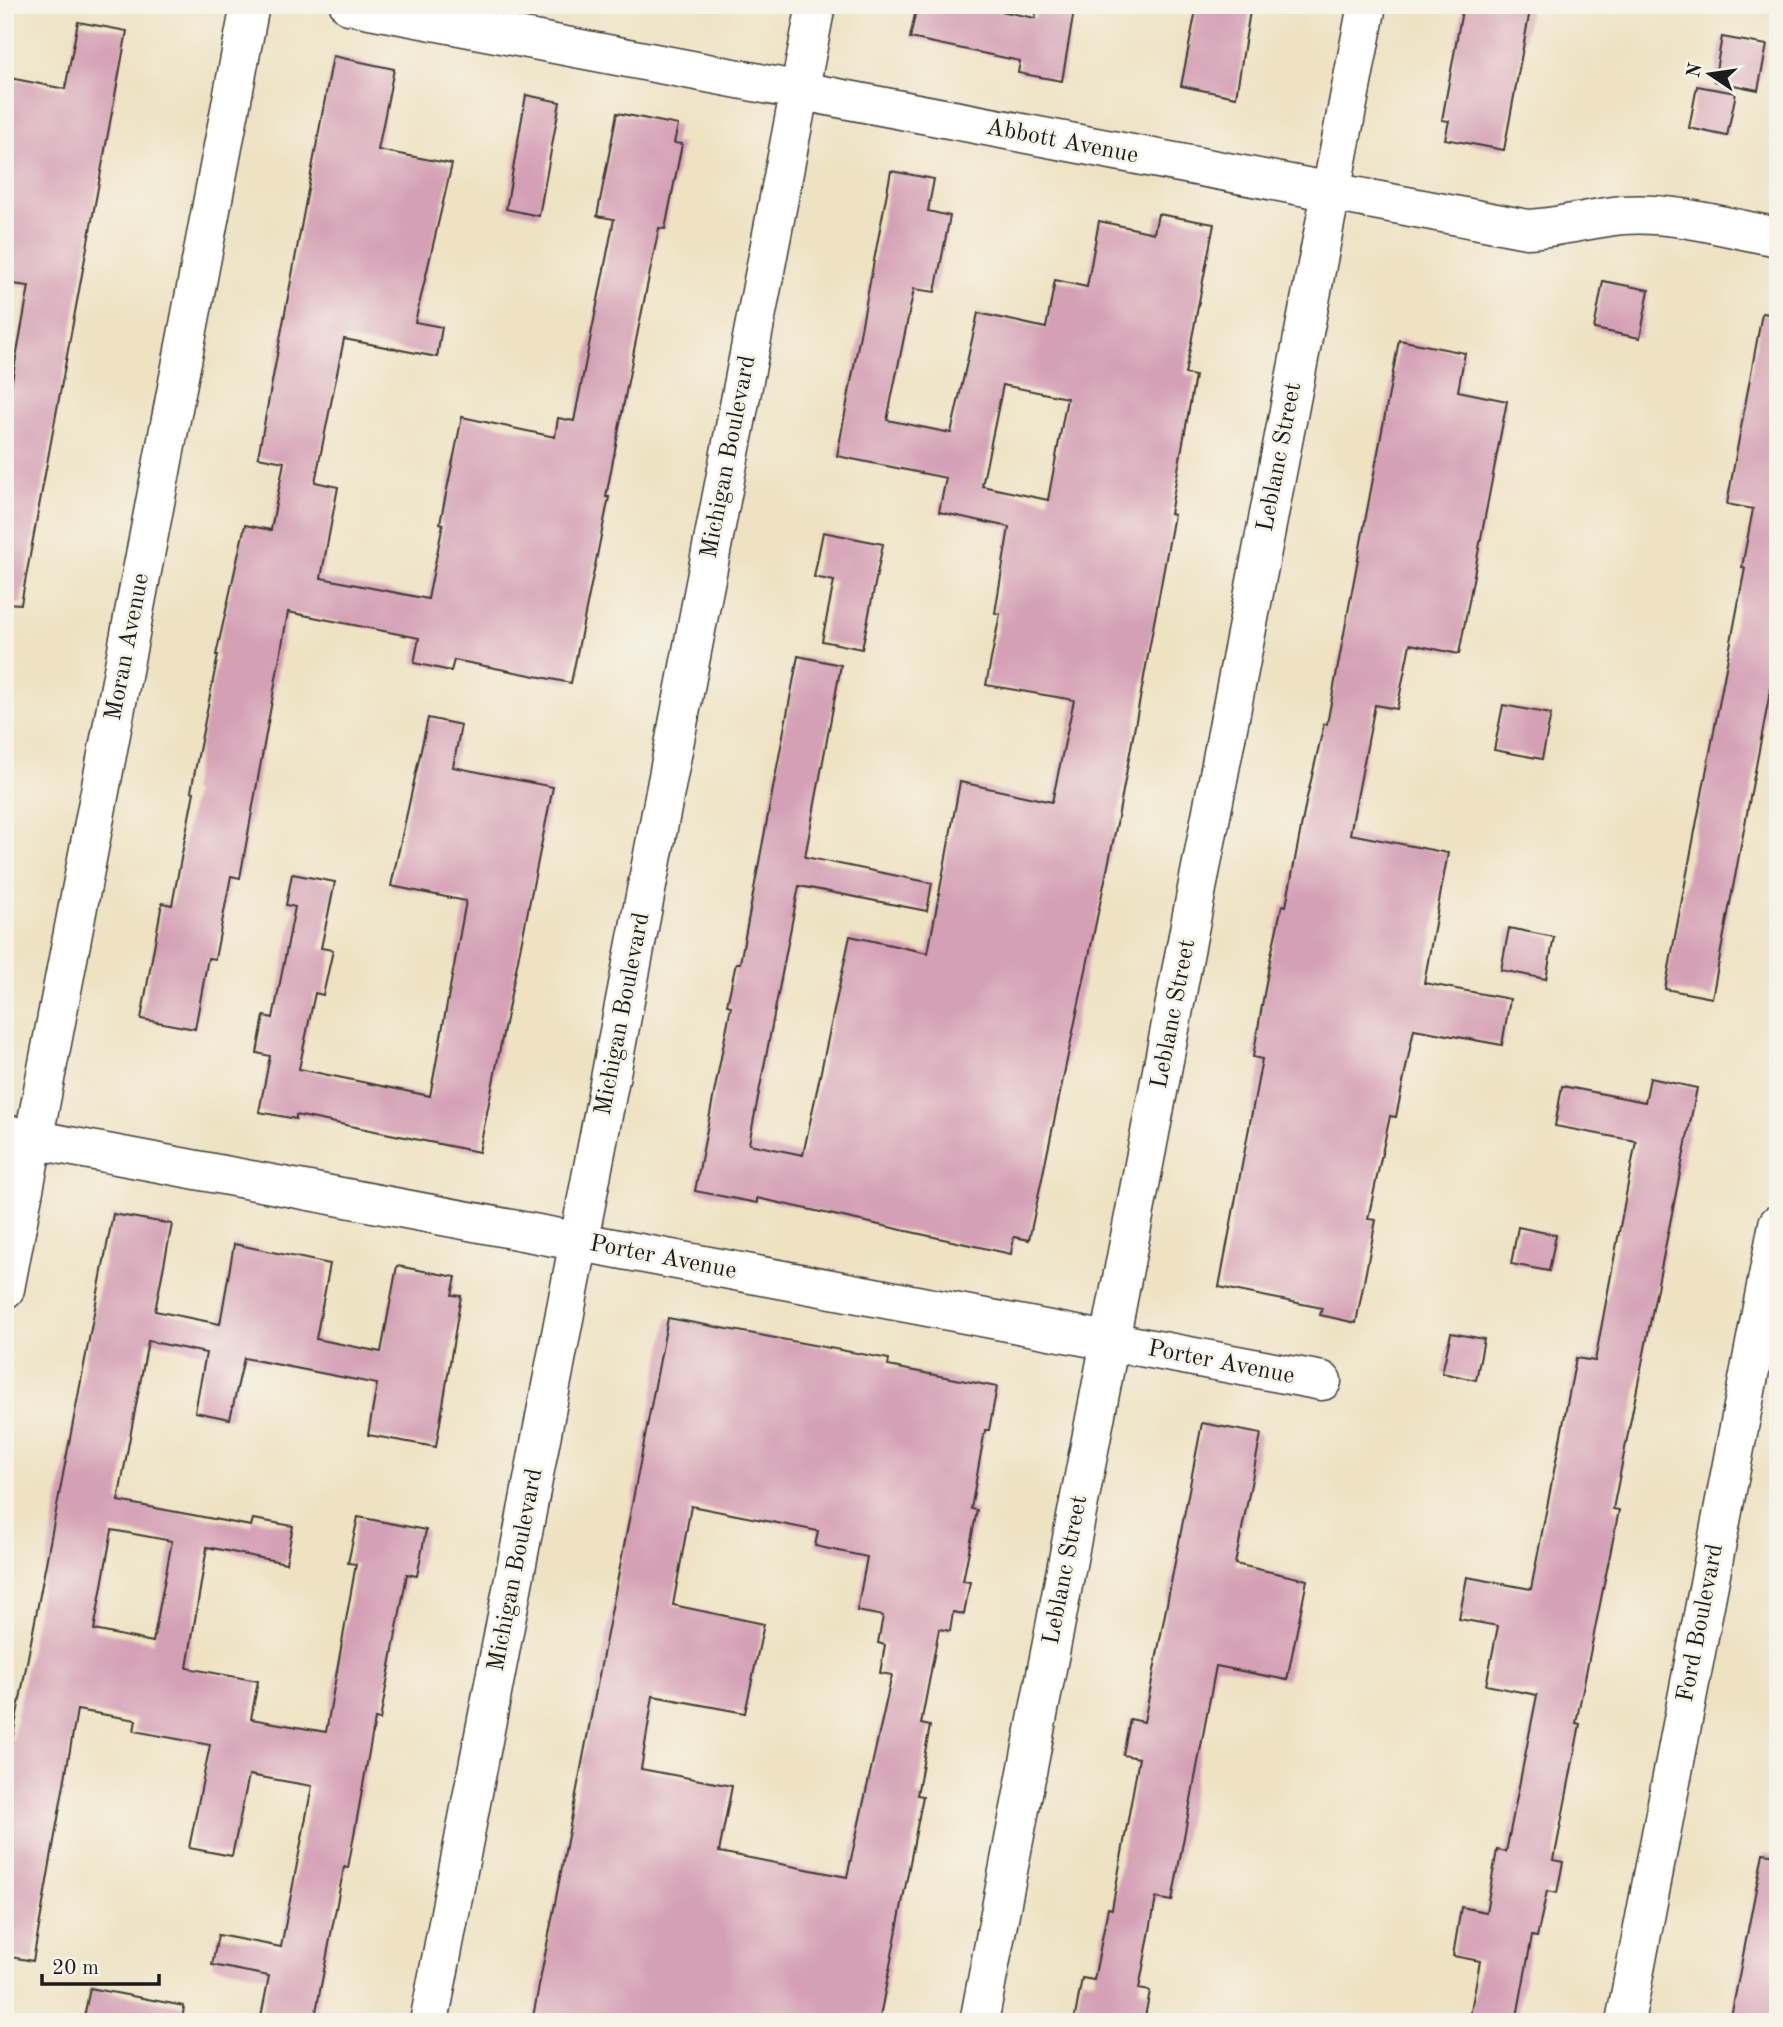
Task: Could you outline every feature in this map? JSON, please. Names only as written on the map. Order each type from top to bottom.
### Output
[{"type":"street","name":"Moran Avenue","points":[[5,1289],[20,1137],[250,5]]},
{"type":"street","name":"Abbott Avenue","points":[[349,5],[1331,194],[1527,229],[1561,228],[1622,215],[1659,215],[1778,237]]},
{"type":"street","name":"Michigan Boulevard","points":[[429,2022],[816,5]]},
{"type":"street","name":"Leblanc Street","points":[[979,2022],[1367,5]]},
{"type":"street","name":"Porter Avenue","points":[[20,1137],[1322,1381]]},
{"type":"street","name":"Ford Boulevard","points":[[1625,2022],[1778,1224]]},
{"type":"building","points":[[917,5],[972,5],[1035,18],[1038,5],[1075,5],[1062,81],[1018,73],[1020,61],[910,38]]},
{"type":"building","points":[[1197,5],[1251,5],[1236,97],[1181,86]]},
{"type":"building","points":[[1463,5],[1531,5],[1504,150],[1445,139],[1449,121],[1442,120]]},
{"type":"building","points":[[78,22],[127,31],[21,604],[5,603],[5,419],[29,286],[5,283],[5,77],[65,89]]},
{"type":"building","points":[[1722,37],[1767,45],[1758,90],[1714,81]]},
{"type":"building","points":[[333,56],[394,69],[378,150],[452,164],[415,322],[442,327],[437,357],[344,339],[315,482],[338,487],[321,578],[428,599],[443,524],[440,523],[462,417],[555,437],[558,418],[574,421],[614,219],[597,216],[617,113],[678,125],[674,143],[682,144],[665,229],[659,228],[571,683],[454,660],[451,671],[414,663],[419,638],[288,612],[240,878],[231,876],[215,959],[208,958],[195,1029],[141,1019],[162,903],[172,905],[216,655],[245,525],[271,530],[284,462],[258,457]]},
{"type":"building","points":[[1697,86],[1736,93],[1727,136],[1689,128]]},
{"type":"building","points":[[526,95],[560,102],[539,216],[506,209]]},
{"type":"building","points":[[891,171],[934,179],[928,211],[950,216],[935,292],[914,289],[887,420],[951,433],[978,313],[1046,328],[1055,280],[1087,287],[1099,221],[1154,233],[1158,214],[1214,224],[1185,374],[1195,376],[1170,514],[1174,515],[1117,823],[1029,1240],[1014,1237],[1011,1254],[757,1198],[757,1203],[695,1191],[731,1006],[727,1005],[736,963],[740,963],[798,656],[841,665],[805,857],[932,883],[927,911],[799,886],[749,1144],[803,1155],[850,936],[928,953],[960,782],[1052,802],[1074,700],[986,685],[1000,614],[995,613],[1009,527],[939,512],[946,478],[837,456]],"holes":[[[1003,385],[1067,398],[1048,500],[982,486]]]},
{"type":"building","points":[[1603,281],[1649,290],[1640,338],[1594,329]]},
{"type":"building","points":[[1762,313],[1778,315],[1778,650],[1712,998],[1665,989],[1745,568],[1742,567],[1753,509],[1727,504]]},
{"type":"building","points":[[1399,340],[1465,353],[1458,391],[1507,401],[1459,654],[1410,644],[1397,709],[1375,705],[1350,834],[1448,853],[1424,983],[1510,999],[1502,1045],[1414,1029],[1396,1117],[1390,1116],[1368,1219],[1376,1220],[1356,1323],[1320,1315],[1322,1308],[1219,1287],[1262,1059],[1253,1057],[1270,960],[1282,905],[1286,906],[1324,724],[1327,724]]},
{"type":"building","points":[[823,532],[883,544],[862,649],[822,641],[834,581],[814,577]]},
{"type":"building","points":[[1503,705],[1551,714],[1542,759],[1494,750]]},
{"type":"building","points":[[428,718],[461,725],[453,767],[553,787],[479,1152],[296,1115],[296,1119],[259,1112],[270,1056],[257,1053],[264,1016],[273,1018],[295,907],[286,905],[292,874],[335,882],[321,948],[333,950],[323,995],[315,993],[299,1069],[430,1096],[466,901],[391,886]]},
{"type":"building","points":[[1509,928],[1554,937],[1546,979],[1501,970]]},
{"type":"building","points":[[1650,1078],[1697,1088],[1613,1509],[1619,1510],[1576,1723],[1580,1724],[1554,1860],[1563,1862],[1557,1893],[1547,1891],[1537,1937],[1532,1936],[1516,2022],[1469,2022],[1480,1961],[1453,1956],[1461,1907],[1486,1912],[1497,1850],[1506,1852],[1537,1695],[1486,1685],[1498,1626],[1459,1619],[1467,1577],[1531,1589],[1576,1358],[1595,1361],[1636,1141],[1555,1126],[1562,1086],[1645,1102]]},
{"type":"building","points":[[113,1214],[172,1224],[155,1311],[220,1324],[234,1244],[330,1264],[316,1339],[381,1352],[397,1266],[456,1277],[452,1295],[461,1296],[436,1447],[368,1435],[377,1384],[244,1358],[230,1419],[195,1412],[206,1353],[148,1341],[118,1501],[251,1526],[253,1519],[293,1526],[286,1563],[207,1547],[187,1668],[258,1681],[251,1719],[326,1732],[356,1564],[348,1563],[358,1517],[426,1530],[417,1576],[407,1574],[380,1720],[375,1719],[348,1868],[344,1867],[314,2022],[260,2022],[269,1976],[212,1965],[218,1935],[281,1947],[312,1786],[249,1775],[232,1856],[189,1848],[210,1745],[134,1731],[136,1720],[77,1710],[33,1961],[5,1956],[5,1777]],"holes":[[[112,1530],[172,1541],[153,1642],[94,1630]]]},
{"type":"building","points":[[1518,1227],[1556,1235],[1549,1271],[1511,1264]]},
{"type":"building","points":[[668,1318],[889,1359],[888,1366],[997,1387],[989,1430],[985,1430],[971,1509],[977,1510],[963,1581],[970,1582],[964,1614],[953,1612],[950,1631],[939,1629],[921,1724],[930,1726],[917,1795],[923,1796],[879,2022],[532,2022]],"holes":[[[691,1506],[818,1531],[815,1546],[867,1557],[857,1611],[883,1616],[878,1643],[885,1645],[880,1673],[892,1675],[847,1877],[719,1852],[732,1786],[641,1769],[653,1696],[745,1713],[764,1624],[673,1605]]]},
{"type":"building","points":[[1451,1333],[1484,1339],[1476,1380],[1442,1373]]},
{"type":"building","points":[[1202,1423],[1261,1434],[1235,1564],[1307,1580],[1287,1680],[1216,1666],[1172,1901],[1156,1898],[1139,1989],[1150,1991],[1144,2022],[1074,2022],[1082,1978],[1094,1980],[1108,1908],[1112,1909],[1139,1758],[1123,1755],[1130,1719],[1144,1722]]},
{"type":"building","points":[[1763,1853],[1778,1855],[1778,2022],[1730,2022]]},
{"type":"building","points":[[90,1988],[184,2006],[182,2022],[83,2022]]}]
